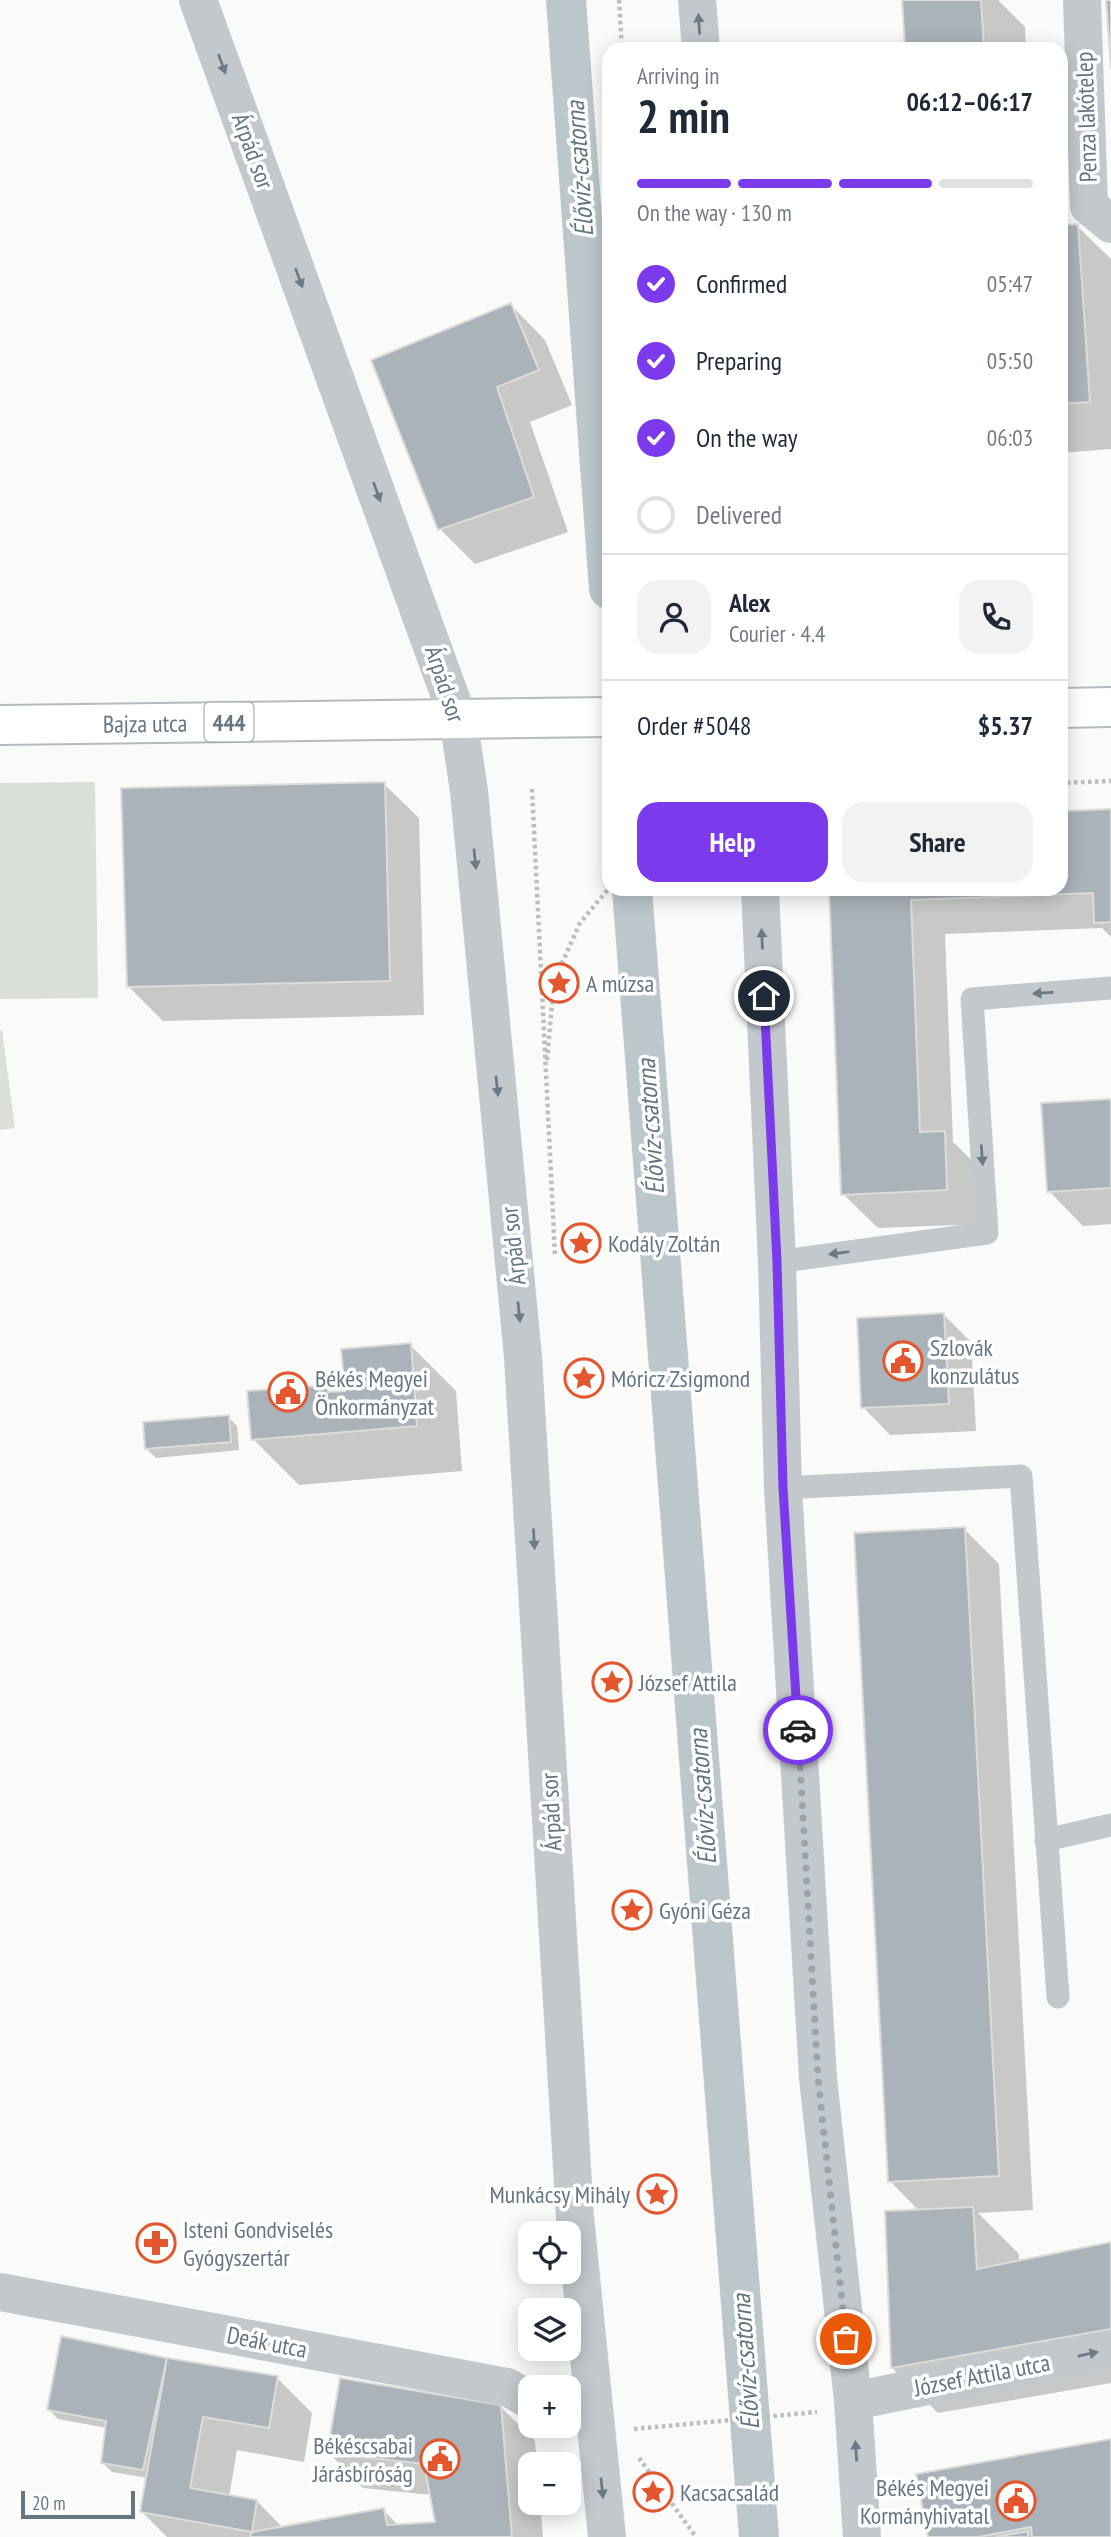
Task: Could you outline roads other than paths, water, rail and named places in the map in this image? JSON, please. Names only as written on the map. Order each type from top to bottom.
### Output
[{"type":"main road","points":[[1068,708],[1111,707]]},
{"type":"main road","name":"444","points":[[458,718],[602,717]]},
{"type":"main road","name":"Bajza utca","points":[[0,725],[458,718]]},
{"type":"street","name":"Árpád sor","points":[[198,0],[458,718],[469,791],[523,1357],[575,2217],[599,2430],[607,2537]]},
{"type":"street","points":[[697,0],[700,42]]},
{"type":"street","name":"Penza lakótelep","points":[[1082,0],[1089,206],[1111,224]]},
{"type":"street","points":[[760,896],[777,1262],[783,1488],[818,2078],[853,2408],[862,2537]]},
{"type":"street","name":"Deák utca","points":[[0,2292],[507,2387],[518,2393]]},
{"type":"street","name":"József Attila utca","points":[[853,2408],[1111,2349]]},
{"type":"lane","points":[[777,1262],[986,1233],[972,999],[1111,988]]},
{"type":"lane","points":[[783,1488],[1021,1476],[1058,1997]]},
{"type":"lane","points":[[1046,1840],[1111,1825]]},
{"type":"waterway","name":"Élővíz-csatorna","points":[[566,0],[602,493]]},
{"type":"waterway","name":"Élővíz-csatorna","points":[[633,896],[759,2537]]},
{"type":"place","name":"A múzsa","points":[[559,983]]},
{"type":"place","name":"Kodály Zoltán","points":[[581,1243]]},
{"type":"place","name":"Szlovák konzulátus","points":[[903,1361]]},
{"type":"place","name":"Móricz Zsigmond","points":[[584,1378]]},
{"type":"place","name":"Békés Megyei Önkormányzat","points":[[288,1392]]},
{"type":"place","name":"József Attila","points":[[612,1682]]},
{"type":"place","name":"Gyóni Géza","points":[[632,1910]]},
{"type":"place","name":"Munkácsy Mihály","points":[[657,2194]]},
{"type":"place","name":"Isteni Gondviselés Gyógyszertár","points":[[156,2243]]},
{"type":"place","name":"Békéscsabai Járásbíróság","points":[[440,2459]]},
{"type":"place","name":"Kacsacsalád","points":[[653,2492]]},
{"type":"place","name":"Békés Megyei Kormányhivatal","points":[[1016,2501]]}]
